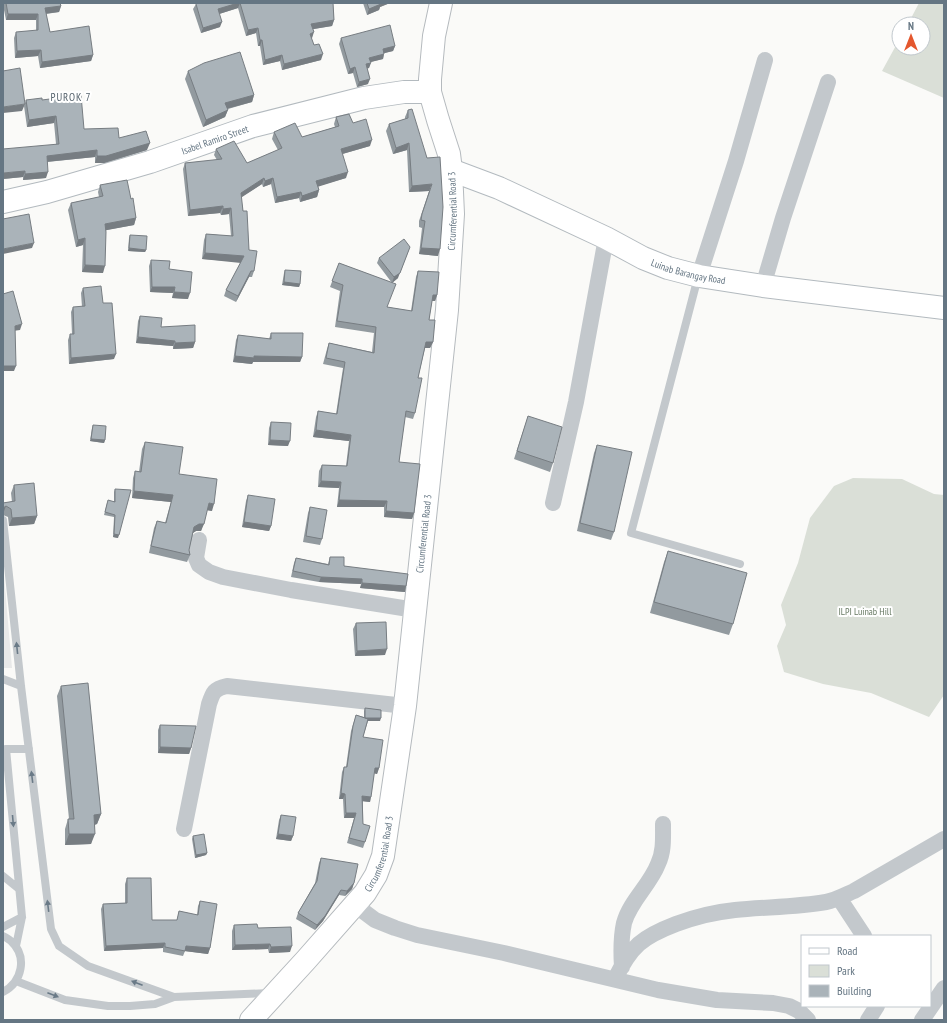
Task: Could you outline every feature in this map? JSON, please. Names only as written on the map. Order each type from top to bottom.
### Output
[{"type":"main road","name":"Circumferential Road 3","points":[[251,1020],[277,993],[365,893],[376,875],[384,856],[405,706],[447,310],[452,214],[451,170],[449,154],[430,92],[431,61],[434,36],[441,3]]},
{"type":"main road","name":"Isabel Ramiro Street","points":[[3,202],[47,192],[150,162],[254,126],[364,98],[404,92],[430,92]]},
{"type":"main road","name":"Luinab Barangay Road","points":[[451,170],[499,188],[606,238],[643,258],[668,268],[699,276],[763,286],[944,308]]},
{"type":"street","points":[[699,276],[736,161],[765,60]]},
{"type":"street","points":[[763,286],[783,218],[828,82]]},
{"type":"street","points":[[553,503],[576,402],[606,238]]},
{"type":"street","points":[[199,540],[196,558],[199,565],[209,572],[223,577],[291,590],[415,610]]},
{"type":"street","points":[[184,829],[209,704],[212,695],[217,689],[227,686],[405,706]]},
{"type":"street","points":[[619,973],[624,923],[658,864],[662,853],[663,824]]},
{"type":"street","points":[[619,973],[632,950],[656,932],[692,918],[733,910],[810,904],[826,902],[839,898],[854,891],[944,839]]},
{"type":"street","points":[[839,898],[863,935]]},
{"type":"street","points":[[355,905],[375,920],[417,935],[504,953],[619,973],[658,990],[717,1000],[789,1006],[799,1011],[808,1020]]},
{"type":"street","points":[[931,1007],[944,988]]},
{"type":"street","points":[[868,1020],[876,1007]]},
{"type":"street","points":[[922,1020],[931,1007]]},
{"type":"lane","points":[[699,276],[631,533],[740,564]]},
{"type":"lane","points":[[3,520],[50,929],[59,946],[88,966],[174,997]]},
{"type":"lane","points":[[3,679],[21,686]]},
{"type":"lane","points":[[16,946],[22,917],[5,749],[29,749]]},
{"type":"lane","points":[[3,876],[19,889]]},
{"type":"lane","points":[[3,927],[22,917]]},
{"type":"lane","points":[[3,936],[16,946],[21,958],[21,970],[16,981],[9,989],[3,992]]},
{"type":"lane","points":[[16,981],[65,1000],[108,1006],[155,1004],[174,997],[277,993]]},
{"type":"shaded area","points":[[3,564],[12,668],[3,668]]},
{"type":"green space","points":[[919,3],[944,3],[944,98],[882,71],[891,55],[891,56],[931,56],[931,16],[912,16]]},
{"type":"green space","name":"ILPI Luinab Hill","points":[[853,478],[902,479],[934,494],[944,495],[944,695],[929,717],[871,693],[823,684],[784,672],[777,646],[786,625],[781,605],[798,563],[810,518],[834,486]]},
{"type":"building","points":[[6,3],[60,3],[61,6],[45,8],[50,32],[89,26],[93,55],[42,62],[41,50],[17,51],[16,32],[38,30],[38,14],[8,14]]},
{"type":"building","points":[[238,3],[218,9],[222,22],[203,28],[196,4]]},
{"type":"building","points":[[240,3],[333,3],[334,20],[311,24],[314,32],[310,34],[314,45],[319,44],[323,54],[284,64],[282,55],[265,60],[262,40],[260,40],[258,28],[248,30]]},
{"type":"building","points":[[367,3],[381,3],[381,4],[369,9]]},
{"type":"building","points":[[390,25],[395,46],[383,49],[384,54],[369,58],[371,63],[366,64],[370,79],[359,82],[355,67],[350,69],[341,38]]},
{"type":"building","points":[[240,52],[254,95],[225,103],[228,110],[206,120],[188,71],[204,63]]},
{"type":"building","points":[[20,68],[25,104],[3,107],[3,71]]},
{"type":"building","points":[[81,95],[84,129],[118,128],[119,138],[146,131],[150,143],[106,156],[97,156],[97,150],[47,156],[48,172],[25,174],[25,171],[3,173],[3,149],[59,144],[56,116],[29,120],[26,100],[42,98],[42,100]]},
{"type":"building","points":[[412,109],[427,158],[440,157],[443,207],[440,249],[421,248],[425,221],[421,220],[422,214],[432,184],[412,186],[409,143],[396,148],[389,124],[408,118],[408,110]]},
{"type":"building","points":[[349,114],[353,123],[366,119],[372,140],[341,149],[348,172],[316,181],[319,190],[302,196],[301,192],[277,197],[273,178],[265,181],[264,178],[241,193],[243,211],[247,211],[249,250],[257,251],[254,271],[251,271],[238,296],[226,290],[244,256],[205,253],[206,234],[233,236],[231,208],[223,209],[223,206],[190,210],[185,163],[222,159],[216,149],[234,141],[247,163],[282,148],[274,132],[295,123],[302,137],[339,126],[336,117]]},
{"type":"building","points":[[127,180],[131,199],[133,198],[136,218],[105,224],[105,266],[85,265],[85,238],[78,240],[71,203],[103,196],[100,185]]},
{"type":"building","points":[[29,214],[34,243],[3,249],[3,219]]},
{"type":"building","points":[[130,235],[147,236],[146,250],[129,248]]},
{"type":"building","points":[[404,239],[410,247],[400,273],[394,277],[379,258]]},
{"type":"building","points":[[151,260],[170,261],[169,269],[192,272],[190,293],[174,292],[175,287],[152,287]]},
{"type":"building","points":[[339,263],[396,284],[387,307],[412,311],[418,271],[439,272],[437,295],[433,295],[429,320],[435,320],[433,342],[426,342],[418,378],[422,378],[415,413],[406,411],[399,462],[420,464],[414,513],[386,511],[387,501],[339,500],[341,482],[321,481],[322,465],[347,466],[351,435],[316,430],[318,411],[337,414],[345,362],[326,358],[329,343],[374,353],[376,327],[337,321],[343,285],[332,281]]},
{"type":"building","points":[[285,270],[301,271],[300,284],[284,282]]},
{"type":"building","points":[[101,286],[103,303],[112,303],[116,354],[71,358],[70,334],[74,334],[73,307],[85,306],[83,288]]},
{"type":"building","points":[[13,291],[22,324],[15,326],[16,366],[3,366],[3,294]]},
{"type":"building","points":[[140,316],[162,318],[161,327],[195,325],[195,342],[175,343],[175,341],[138,337]]},
{"type":"building","points":[[271,333],[303,333],[302,357],[254,356],[254,358],[235,356],[238,335],[271,339]]},
{"type":"building","points":[[528,416],[562,427],[553,463],[517,451]]},
{"type":"building","points":[[271,422],[291,423],[290,441],[270,440]]},
{"type":"building","points":[[93,425],[106,426],[105,440],[91,439]]},
{"type":"building","points":[[145,442],[183,447],[179,474],[217,479],[214,504],[209,503],[204,524],[199,524],[194,527],[189,550],[190,555],[151,546],[157,521],[166,523],[173,495],[134,491],[135,471],[141,472]]},
{"type":"building","points":[[597,445],[632,452],[614,532],[580,523]]},
{"type":"building","points":[[34,483],[37,516],[12,518],[11,509],[6,506],[3,508],[3,503],[15,501],[14,485]]},
{"type":"building","points":[[115,489],[131,490],[119,535],[114,534],[115,515],[105,512],[108,500],[115,502]]},
{"type":"building","points":[[248,495],[275,499],[271,526],[244,522]]},
{"type":"building","points":[[310,507],[327,510],[322,539],[306,536]]},
{"type":"building","points":[[668,551],[747,573],[733,624],[654,602]]},
{"type":"building","points":[[330,557],[344,557],[344,566],[408,574],[406,586],[362,583],[362,579],[321,577],[293,571],[296,558],[329,565]]},
{"type":"building","points":[[386,622],[387,649],[357,651],[356,623]]},
{"type":"building","points":[[88,683],[101,814],[94,815],[95,834],[69,834],[68,819],[74,819],[61,686]]},
{"type":"building","points":[[365,708],[381,710],[381,718],[365,718]]},
{"type":"building","points":[[356,715],[368,719],[363,737],[383,740],[379,768],[375,768],[371,797],[362,796],[363,824],[370,826],[365,842],[349,838],[356,813],[346,813],[345,794],[341,793],[344,767],[347,767]]},
{"type":"building","points":[[160,725],[196,726],[191,748],[160,747]]},
{"type":"building","points":[[281,815],[296,817],[293,836],[278,834]]},
{"type":"building","points":[[204,834],[207,853],[196,855],[193,836]]},
{"type":"building","points":[[321,858],[358,864],[354,883],[347,891],[341,890],[325,916],[317,925],[298,913],[317,881]]},
{"type":"building","points":[[127,878],[151,878],[152,920],[177,920],[179,911],[198,915],[200,901],[217,904],[210,948],[186,946],[185,951],[165,947],[165,943],[106,946],[103,904],[127,903]]},
{"type":"building","points":[[257,924],[258,928],[291,927],[292,946],[271,947],[270,944],[235,945],[234,925]]},
{"type":"district","name":"PUROK 7","points":[[71,97]]}]
